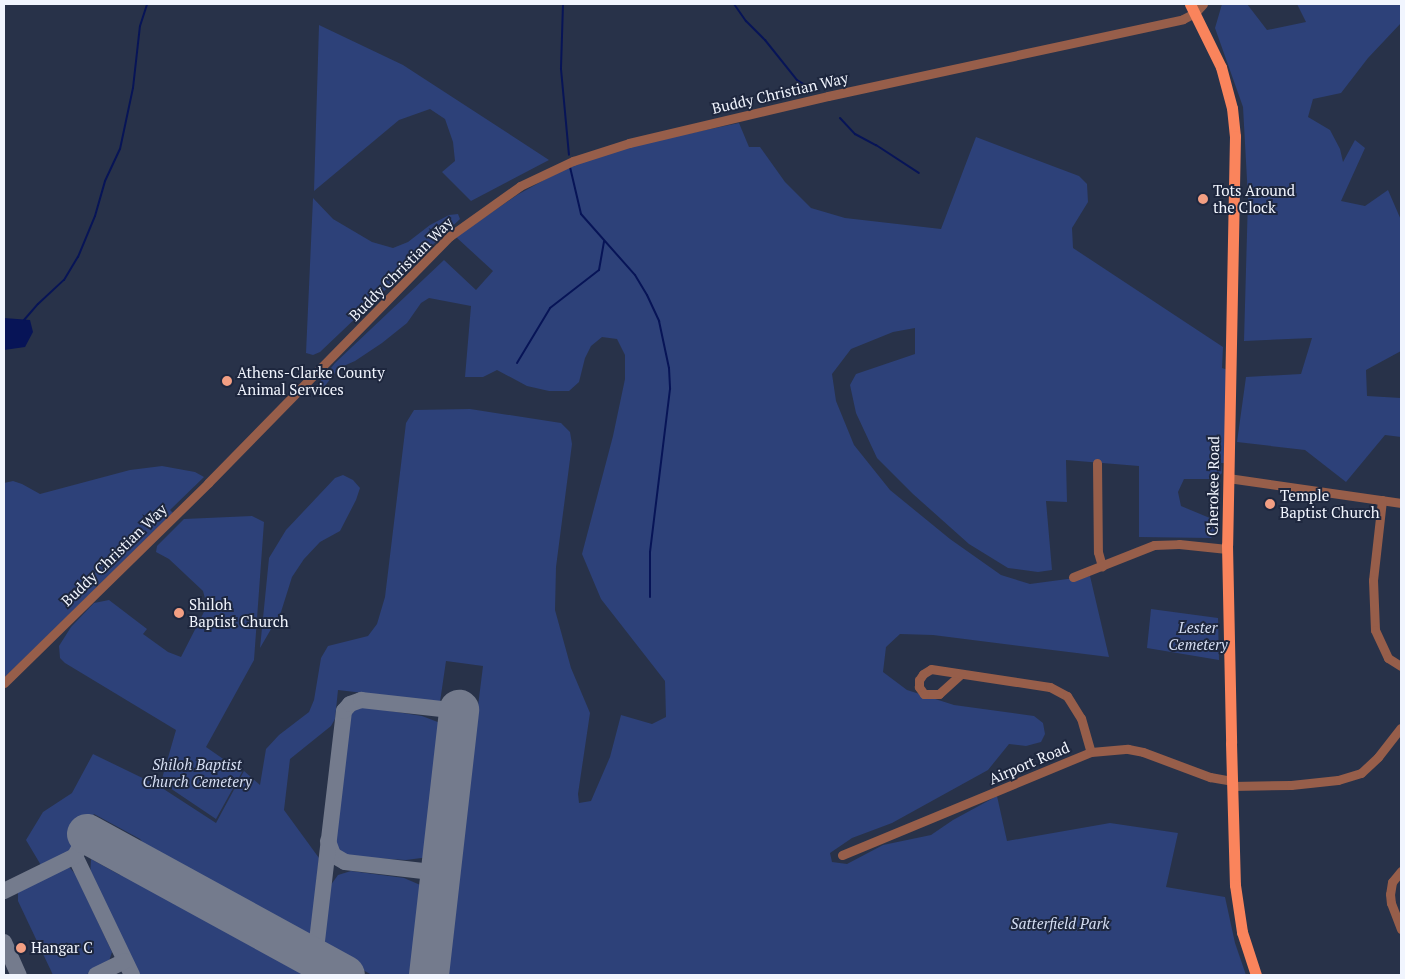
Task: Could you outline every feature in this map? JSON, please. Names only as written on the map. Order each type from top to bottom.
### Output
[{"type":"main road","name":"Cherokee Road","points":[[1193,8],[1221,67],[1228,87],[1235,136],[1227,549],[1232,784],[1235,885],[1242,932],[1256,975]]},
{"type":"street","points":[[1193,8],[1203,4]]},
{"type":"street","name":"Buddy Christian Way","points":[[4,683],[228,463],[450,236],[520,186],[573,161],[629,142],[1183,18],[1193,8]]},
{"type":"street","points":[[1097,463],[1098,552],[1102,566]]},
{"type":"street","points":[[1228,478],[1401,503]]},
{"type":"street","points":[[1382,500],[1373,580],[1375,630],[1388,658],[1401,666]]},
{"type":"street","points":[[1073,577],[1154,545],[1179,544],[1227,549]]},
{"type":"street","points":[[961,674],[1050,688],[1067,696],[1081,718],[1092,752]]},
{"type":"street","name":"Airport Road","points":[[842,855],[1092,752],[1128,750],[1143,752],[1232,784],[1291,785],[1338,780],[1361,773],[1378,757],[1401,728]]},
{"type":"street","points":[[1401,871],[1392,882],[1390,894],[1391,903],[1401,929]]},
{"type":"green space","points":[[1222,4],[1247,4],[1267,30],[1306,22],[1297,4],[1401,4],[1401,23],[1368,58],[1341,93],[1313,99],[1308,117],[1330,130],[1340,149],[1343,162],[1355,140],[1365,148],[1341,201],[1365,206],[1388,190],[1401,220],[1401,351],[1366,370],[1367,396],[1401,398],[1401,437],[1385,435],[1346,482],[1305,450],[1237,442],[1246,377],[1301,374],[1312,338],[1244,341],[1248,198],[1243,107],[1215,28]]},
{"type":"green space","points":[[319,25],[403,65],[549,160],[471,201],[442,172],[455,161],[453,142],[445,119],[430,109],[399,120],[314,191]]},
{"type":"green space","name":"Satterfield Park","points":[[739,123],[749,147],[760,147],[785,182],[811,208],[845,218],[941,229],[976,137],[1079,176],[1087,184],[1088,202],[1072,228],[1073,248],[1223,347],[1222,368],[1228,370],[1225,463],[1221,463],[1222,473],[1216,479],[1184,479],[1178,492],[1181,506],[1217,521],[1219,530],[1211,538],[1139,537],[1139,466],[1066,460],[1067,502],[1046,501],[1052,570],[1038,572],[1008,568],[969,544],[913,494],[877,458],[856,413],[850,385],[856,374],[915,354],[915,328],[893,332],[851,349],[832,374],[836,401],[854,445],[890,490],[950,539],[1001,575],[1030,584],[1090,576],[1109,657],[933,635],[900,634],[886,647],[883,672],[907,690],[954,705],[1034,716],[1043,723],[1045,734],[1041,742],[1026,746],[1009,744],[988,770],[892,823],[852,838],[830,853],[832,862],[847,864],[883,845],[931,835],[953,820],[997,796],[1007,841],[1110,823],[1178,833],[1166,887],[1225,897],[1235,943],[1246,975],[443,975],[473,706],[478,706],[483,666],[446,661],[440,702],[338,690],[335,719],[331,726],[290,759],[284,810],[319,858],[311,934],[307,939],[151,853],[140,839],[94,814],[72,852],[42,867],[26,840],[43,812],[72,793],[93,754],[159,786],[216,823],[244,771],[260,785],[266,749],[279,735],[309,712],[314,700],[321,658],[328,646],[368,636],[377,624],[385,597],[406,423],[414,410],[470,409],[561,423],[570,432],[572,444],[556,567],[555,610],[571,668],[590,713],[578,794],[579,803],[591,801],[610,757],[621,715],[652,724],[666,717],[665,681],[601,599],[582,554],[613,436],[625,379],[625,355],[617,339],[602,337],[591,346],[585,358],[579,382],[569,391],[549,391],[527,386],[497,370],[483,377],[465,377],[471,306],[429,298],[421,303],[407,323],[382,343],[355,361],[339,368],[324,387],[314,389],[335,363],[444,260],[476,290],[493,271],[456,237],[517,195],[564,169],[615,149]]},
{"type":"green space","points":[[313,198],[333,219],[372,242],[393,248],[408,242],[430,225],[449,215],[458,214],[460,219],[320,352],[313,355],[306,353]]},
{"type":"green space","points":[[162,466],[195,472],[204,477],[170,510],[173,513],[4,678],[4,483],[13,481],[40,494],[130,470]]},
{"type":"green space","points":[[343,475],[353,480],[360,488],[356,500],[340,531],[320,542],[304,559],[292,577],[281,612],[260,648],[269,558],[286,530],[335,478]]},
{"type":"green space","name":"Shiloh Baptist Church Cemetery","points":[[252,516],[264,522],[254,660],[206,747],[242,772],[216,819],[161,782],[176,730],[65,663],[60,658],[59,646],[71,627],[94,603],[109,600],[147,629],[143,634],[168,652],[181,657],[207,606],[203,591],[169,559],[156,552],[157,546],[184,519]]},
{"type":"green space","name":"Lester Cemetery","points":[[1151,609],[1218,618],[1219,660],[1147,648]]},
{"type":"green space","points":[[365,707],[422,716],[443,724],[429,857],[406,860],[345,856],[336,849],[335,842],[349,718],[356,708]]},
{"type":"green space","points":[[91,859],[120,875],[134,875],[303,967],[306,975],[138,975],[90,879]]},
{"type":"green space","points":[[61,867],[70,868],[76,875],[112,952],[108,964],[85,975],[53,975],[18,901],[18,892],[22,886]]},
{"type":"green space","points":[[351,871],[404,878],[425,887],[416,975],[372,975],[323,948],[330,886],[338,875]]},
{"type":"shaded area","points":[[4,318],[30,320],[33,332],[25,347],[4,350]]},
{"type":"waterway","points":[[24,320],[64,280],[78,257],[95,216],[105,181],[120,149],[133,88],[140,26],[147,4]]},
{"type":"waterway","points":[[563,4],[561,69],[569,155]]},
{"type":"waterway","points":[[734,4],[746,21],[765,40],[797,80],[812,89]]},
{"type":"waterway","points":[[840,118],[855,134],[876,145],[919,173]]},
{"type":"waterway","points":[[570,167],[581,214],[635,275],[647,295],[659,321],[669,368],[670,389],[650,552],[650,597]]},
{"type":"waterway","points":[[517,363],[550,308],[599,270],[604,241]]},
{"type":"taxiway","points":[[313,975],[344,711],[350,704],[361,700],[459,711]]},
{"type":"taxiway","points":[[87,834],[75,856],[132,975]]},
{"type":"taxiway","points":[[328,841],[333,855],[345,862],[440,873]]},
{"type":"taxiway","points":[[4,891],[75,856]]},
{"type":"taxiway","points":[[4,942],[19,975]]},
{"type":"taxiway","points":[[96,975],[125,961]]},
{"type":"runway","points":[[429,975],[459,710]]},
{"type":"runway","points":[[87,834],[345,975]]},
{"type":"place","name":"Tots Around the Clock","points":[[1203,199]]},
{"type":"place","name":"Athens-Clarke County Animal Services","points":[[227,381]]},
{"type":"place","name":"Temple Baptist Church","points":[[1270,504]]},
{"type":"place","name":"Shiloh Baptist Church","points":[[179,613]]},
{"type":"place","name":"Hangar C","points":[[21,948]]}]
